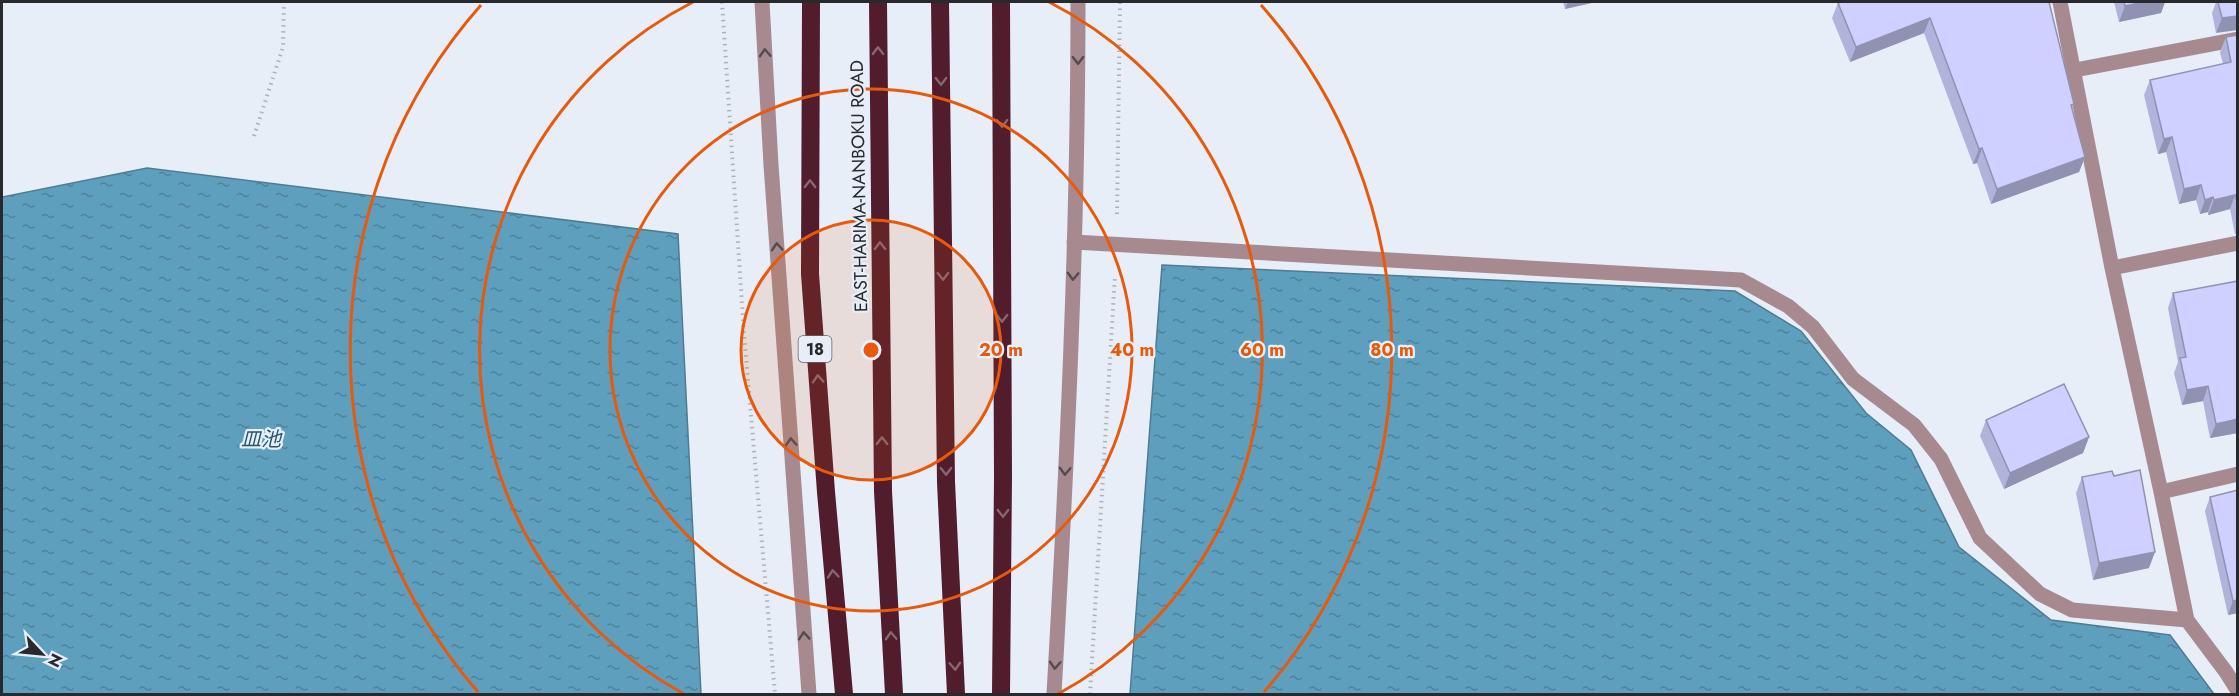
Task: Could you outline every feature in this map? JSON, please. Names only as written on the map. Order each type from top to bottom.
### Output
[{"type":"highway","name":"18","points":[[811,2],[810,274],[844,694]]},
{"type":"highway","name":"EAST-HARIMA-NANBOKU ROAD","points":[[878,2],[883,490],[894,694]]},
{"type":"highway","points":[[940,2],[946,482],[956,694]]},
{"type":"highway","points":[[1001,2],[1003,489],[1001,694]]},
{"type":"street","points":[[762,2],[771,165],[809,694]]},
{"type":"street","points":[[1054,694],[1062,551],[1078,127],[1078,2]]},
{"type":"street","points":[[2060,2],[2112,268],[2162,492],[2187,620],[2238,691]]},
{"type":"street","points":[[2074,70],[2238,39]]},
{"type":"street","points":[[1074,242],[1741,280],[1788,306],[1813,327],[1853,379],[1914,425],[1941,459],[1980,538],[2040,594],[2072,610],[2187,620]]},
{"type":"street","points":[[2112,268],[2238,243]]},
{"type":"street","points":[[2162,492],[2238,474]]},
{"type":"path","points":[[254,136],[283,47],[284,2]]},
{"type":"path","points":[[722,2],[744,334],[775,694]]},
{"type":"path","points":[[1090,694],[1115,245],[1120,2]]},
{"type":"water","name":"皿池","points":[[147,168],[678,234],[701,694],[2,694],[2,197]]},
{"type":"water","points":[[1162,265],[1735,291],[1801,331],[1866,413],[1911,450],[1959,547],[2051,620],[2170,635],[2214,694],[1130,694]]},
{"type":"building","points":[[2049,2],[2074,104],[2071,105],[2085,157],[1997,189],[1982,148],[1979,149],[1930,18],[1856,47],[1838,3]]},
{"type":"building","points":[[2124,2],[2144,2],[2125,6]]},
{"type":"building","points":[[2218,2],[2238,2],[2238,16],[2222,18]]},
{"type":"building","points":[[2238,35],[2238,205],[2235,195],[2205,200],[2201,185],[2184,189],[2172,137],[2164,139],[2150,80],[2231,62],[2226,37]]},
{"type":"building","points":[[2238,281],[2238,419],[2216,424],[2208,386],[2187,390],[2180,358],[2186,357],[2173,293]]},
{"type":"building","points":[[2064,384],[2089,437],[2010,473],[1986,420]]},
{"type":"building","points":[[2140,470],[2155,552],[2099,563],[2082,477],[2112,471],[2114,476]]},
{"type":"building","points":[[2238,490],[2238,600],[2233,601],[2210,497]]}]
